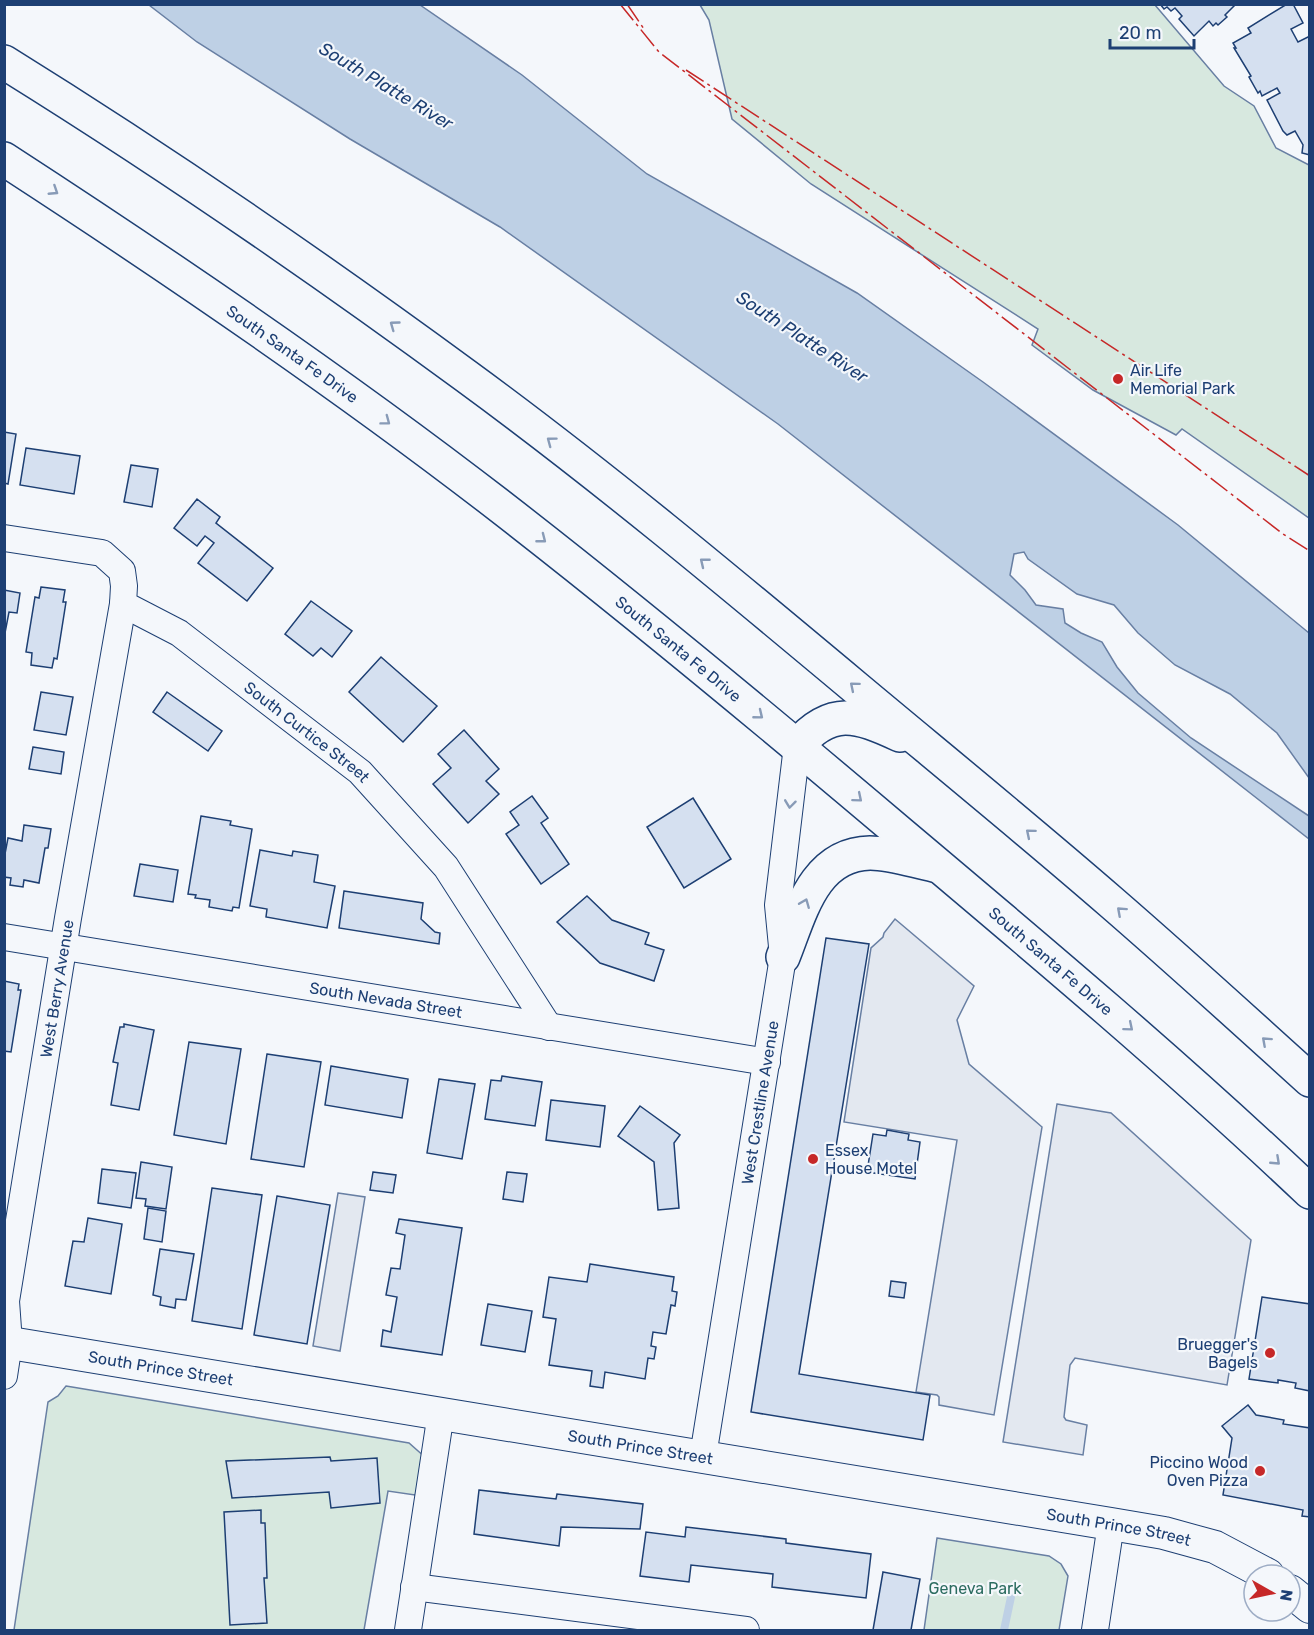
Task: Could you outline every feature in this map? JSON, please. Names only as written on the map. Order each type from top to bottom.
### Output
[{"type":"highway","points":[[4,62],[166,166],[468,378],[600,479],[742,592],[1112,903],[1310,1080]]},
{"type":"highway","name":"South Santa Fe Drive","points":[[4,159],[232,310],[374,412],[521,523],[797,746],[1146,1041],[1310,1192]]},
{"type":"highway","points":[[797,746],[818,726],[830,719],[841,718],[869,723],[931,750]]},
{"type":"highway","points":[[783,957],[810,889],[822,874],[838,862],[854,855],[870,853],[940,867]]},
{"type":"street","points":[[4,538],[102,553],[122,571],[123,604]]},
{"type":"street","name":"West Berry Avenue","points":[[4,1376],[7,1342],[6,1301],[63,947],[123,604]]},
{"type":"street","name":"South Curtice Street","points":[[123,604],[179,633],[360,772],[446,867],[549,1027]]},
{"type":"street","name":"West Crestline Avenue","points":[[703,1456],[783,957],[778,905],[797,746]]},
{"type":"street","name":"South Nevada Street","points":[[4,937],[767,1062]]},
{"type":"street","name":"South Prince Street","points":[[7,1342],[1164,1533],[1215,1547],[1245,1563]]},
{"type":"street","points":[[408,1630],[441,1413]]},
{"type":"street","points":[[1095,1630],[1111,1524]]},
{"type":"street","points":[[414,1587],[746,1630]]},
{"type":"green space","points":[[700,5],[1155,5],[1224,86],[1254,106],[1276,148],[1309,165],[1309,518],[1182,429],[1176,435],[1093,390],[1032,345],[1038,329],[811,184],[732,119],[709,20]]},
{"type":"green space","points":[[66,1386],[409,1443],[426,1458],[422,1488],[415,1495],[388,1491],[364,1630],[14,1630],[48,1402],[58,1396]]},
{"type":"green space","name":"Geneva Park","points":[[937,1538],[1049,1556],[1061,1564],[1068,1576],[1059,1630],[924,1630]]},
{"type":"shaded area","points":[[895,919],[974,986],[957,1020],[969,1064],[1042,1127],[994,1415],[939,1405],[937,1395],[916,1392],[957,1140],[844,1122],[871,948],[883,937]]},
{"type":"shaded area","points":[[1057,1104],[1111,1113],[1251,1240],[1227,1385],[1075,1358],[1070,1365],[1064,1417],[1066,1420],[1087,1425],[1083,1455],[1003,1442]]},
{"type":"shaded area","points":[[338,1193],[365,1197],[340,1351],[313,1346]]},
{"type":"water","name":"South Platte River","points":[[149,5],[420,5],[522,75],[647,174],[857,293],[983,382],[1178,525],[1309,633],[1309,778],[1277,733],[1230,694],[1175,665],[1138,633],[1114,605],[1077,594],[1028,559],[1024,552],[1014,554],[1010,575],[1036,605],[1063,609],[1065,623],[1102,642],[1117,667],[1138,693],[1191,738],[1309,816],[1309,839],[778,424],[500,227],[350,139],[197,42]]},
{"type":"building","points":[[1160,4],[1236,4],[1218,25],[1216,23],[1213,26],[1209,21],[1194,36],[1179,19],[1182,16],[1175,8],[1171,11],[1167,7],[1164,9]]},
{"type":"building","points":[[1287,4],[1293,4],[1303,23],[1291,29],[1298,42],[1310,36],[1310,155],[1302,153],[1303,145],[1295,131],[1287,135],[1283,131],[1267,100],[1280,93],[1277,88],[1262,96],[1260,91],[1258,93],[1233,43],[1251,33],[1248,28]]},
{"type":"building","points":[[4,432],[16,434],[8,484],[4,483]]},
{"type":"building","points":[[26,448],[80,456],[74,494],[20,485]]},
{"type":"building","points":[[131,465],[158,469],[152,507],[124,502]]},
{"type":"building","points":[[197,499],[220,517],[216,523],[273,568],[247,601],[198,563],[214,543],[205,536],[197,546],[174,528]]},
{"type":"building","points":[[41,587],[65,590],[63,602],[66,602],[57,659],[54,658],[52,668],[31,665],[32,653],[26,652],[35,597],[39,598]]},
{"type":"building","points":[[4,590],[20,593],[17,613],[9,612],[4,638]]},
{"type":"building","points":[[311,601],[352,631],[332,657],[321,648],[313,656],[285,634]]},
{"type":"building","points":[[381,657],[437,706],[403,742],[349,692]]},
{"type":"building","points":[[41,692],[73,697],[66,735],[34,730]]},
{"type":"building","points":[[167,692],[222,731],[208,751],[153,712]]},
{"type":"building","points":[[464,730],[499,769],[486,781],[499,794],[468,823],[433,784],[451,768],[438,754]]},
{"type":"building","points":[[33,747],[64,752],[61,774],[29,769]]},
{"type":"building","points":[[532,796],[548,818],[541,823],[569,864],[541,884],[506,834],[519,825],[510,812]]},
{"type":"building","points":[[693,798],[731,859],[684,888],[647,827]]},
{"type":"building","points":[[201,816],[231,821],[230,825],[252,829],[239,908],[233,907],[232,911],[209,907],[210,900],[195,898],[196,895],[188,894]]},
{"type":"building","points":[[24,825],[51,829],[39,883],[24,880],[23,887],[10,885],[11,878],[4,877],[4,859],[8,838],[22,841]]},
{"type":"building","points":[[260,850],[292,856],[293,851],[318,855],[314,882],[335,886],[327,928],[266,917],[267,909],[250,906]]},
{"type":"building","points":[[140,864],[178,870],[173,902],[134,896]]},
{"type":"building","points":[[344,891],[423,903],[421,919],[435,932],[440,933],[439,944],[339,928]]},
{"type":"building","points":[[587,896],[612,920],[649,933],[645,944],[664,950],[654,981],[600,963],[557,922]]},
{"type":"building","name":"Essex House Motel","points":[[826,938],[869,944],[799,1374],[930,1395],[923,1440],[751,1412]]},
{"type":"building","points":[[4,981],[19,984],[18,990],[21,990],[11,1052],[4,1051]]},
{"type":"building","points":[[124,1024],[154,1030],[139,1110],[111,1105],[118,1063],[113,1062],[120,1027],[124,1027]]},
{"type":"building","points":[[189,1042],[241,1049],[226,1144],[174,1135]]},
{"type":"building","points":[[267,1054],[321,1062],[304,1167],[251,1159]]},
{"type":"building","points":[[331,1066],[408,1079],[402,1118],[325,1105]]},
{"type":"building","points":[[502,1076],[542,1082],[535,1126],[485,1119],[491,1080],[501,1081]]},
{"type":"building","points":[[439,1079],[475,1084],[462,1159],[427,1153]]},
{"type":"building","points":[[551,1100],[605,1106],[600,1147],[546,1140]]},
{"type":"building","points":[[640,1106],[680,1135],[674,1143],[679,1208],[658,1210],[654,1162],[618,1136]]},
{"type":"building","points":[[887,1130],[909,1134],[908,1140],[920,1142],[915,1179],[867,1172],[873,1134],[886,1136]]},
{"type":"building","points":[[141,1162],[172,1167],[166,1209],[145,1206],[146,1199],[136,1198]]},
{"type":"building","points":[[102,1169],[136,1173],[131,1208],[98,1203]]},
{"type":"building","points":[[373,1172],[396,1175],[393,1193],[370,1190]]},
{"type":"building","points":[[507,1172],[527,1174],[523,1202],[503,1199]]},
{"type":"building","points":[[212,1188],[262,1195],[242,1329],[192,1321]]},
{"type":"building","points":[[277,1196],[330,1205],[307,1344],[254,1335]]},
{"type":"building","points":[[148,1208],[166,1211],[162,1242],[144,1239]]},
{"type":"building","points":[[88,1218],[122,1224],[111,1294],[65,1286],[73,1241],[84,1242]]},
{"type":"building","points":[[399,1219],[462,1228],[442,1355],[381,1346],[383,1330],[391,1332],[397,1297],[386,1295],[391,1268],[400,1269],[405,1235],[396,1233]]},
{"type":"building","points":[[160,1249],[194,1254],[186,1300],[176,1299],[175,1308],[160,1305],[161,1297],[153,1295]]},
{"type":"building","points":[[590,1264],[674,1277],[672,1291],[677,1292],[675,1306],[671,1305],[666,1334],[653,1332],[651,1346],[656,1347],[654,1359],[648,1358],[645,1379],[605,1372],[603,1388],[590,1386],[592,1371],[549,1365],[556,1319],[543,1317],[549,1277],[587,1282]]},
{"type":"building","points":[[891,1281],[906,1283],[904,1298],[889,1296]]},
{"type":"building","points":[[1262,1297],[1310,1304],[1310,1391],[1295,1388],[1296,1383],[1249,1379]]},
{"type":"building","points":[[488,1304],[532,1311],[525,1352],[481,1345]]},
{"type":"building","points":[[1248,1405],[1256,1415],[1284,1420],[1283,1424],[1310,1428],[1310,1517],[1302,1516],[1303,1510],[1223,1495],[1232,1438],[1222,1426]]},
{"type":"building","points":[[330,1457],[331,1461],[377,1458],[380,1503],[331,1508],[329,1492],[232,1498],[226,1461]]},
{"type":"building","points":[[479,1490],[556,1499],[557,1494],[643,1504],[640,1529],[561,1527],[559,1546],[474,1534]]},
{"type":"building","points":[[261,1510],[261,1523],[265,1523],[267,1578],[264,1578],[267,1623],[230,1625],[224,1512]]},
{"type":"building","points":[[686,1527],[786,1539],[786,1543],[871,1554],[866,1598],[772,1587],[773,1574],[691,1565],[689,1582],[640,1576],[646,1532],[685,1537]]},
{"type":"building","points":[[883,1572],[920,1579],[911,1630],[873,1630]]},
{"type":"waterway","points":[[1004,1630],[1011,1597]]},
{"type":"power","points":[[620,4],[659,52],[1283,534],[1310,551]]},
{"type":"power","points":[[627,4],[644,29]]},
{"type":"power","points":[[686,70],[1310,476]]},
{"type":"place","name":"Air Life Memorial Park","points":[[1118,379]]},
{"type":"place","name":"Essex House Motel","points":[[813,1159]]},
{"type":"place","name":"Bruegger's Bagels","points":[[1270,1353]]},
{"type":"place","name":"Piccino Wood Oven Pizza","points":[[1260,1471]]}]
